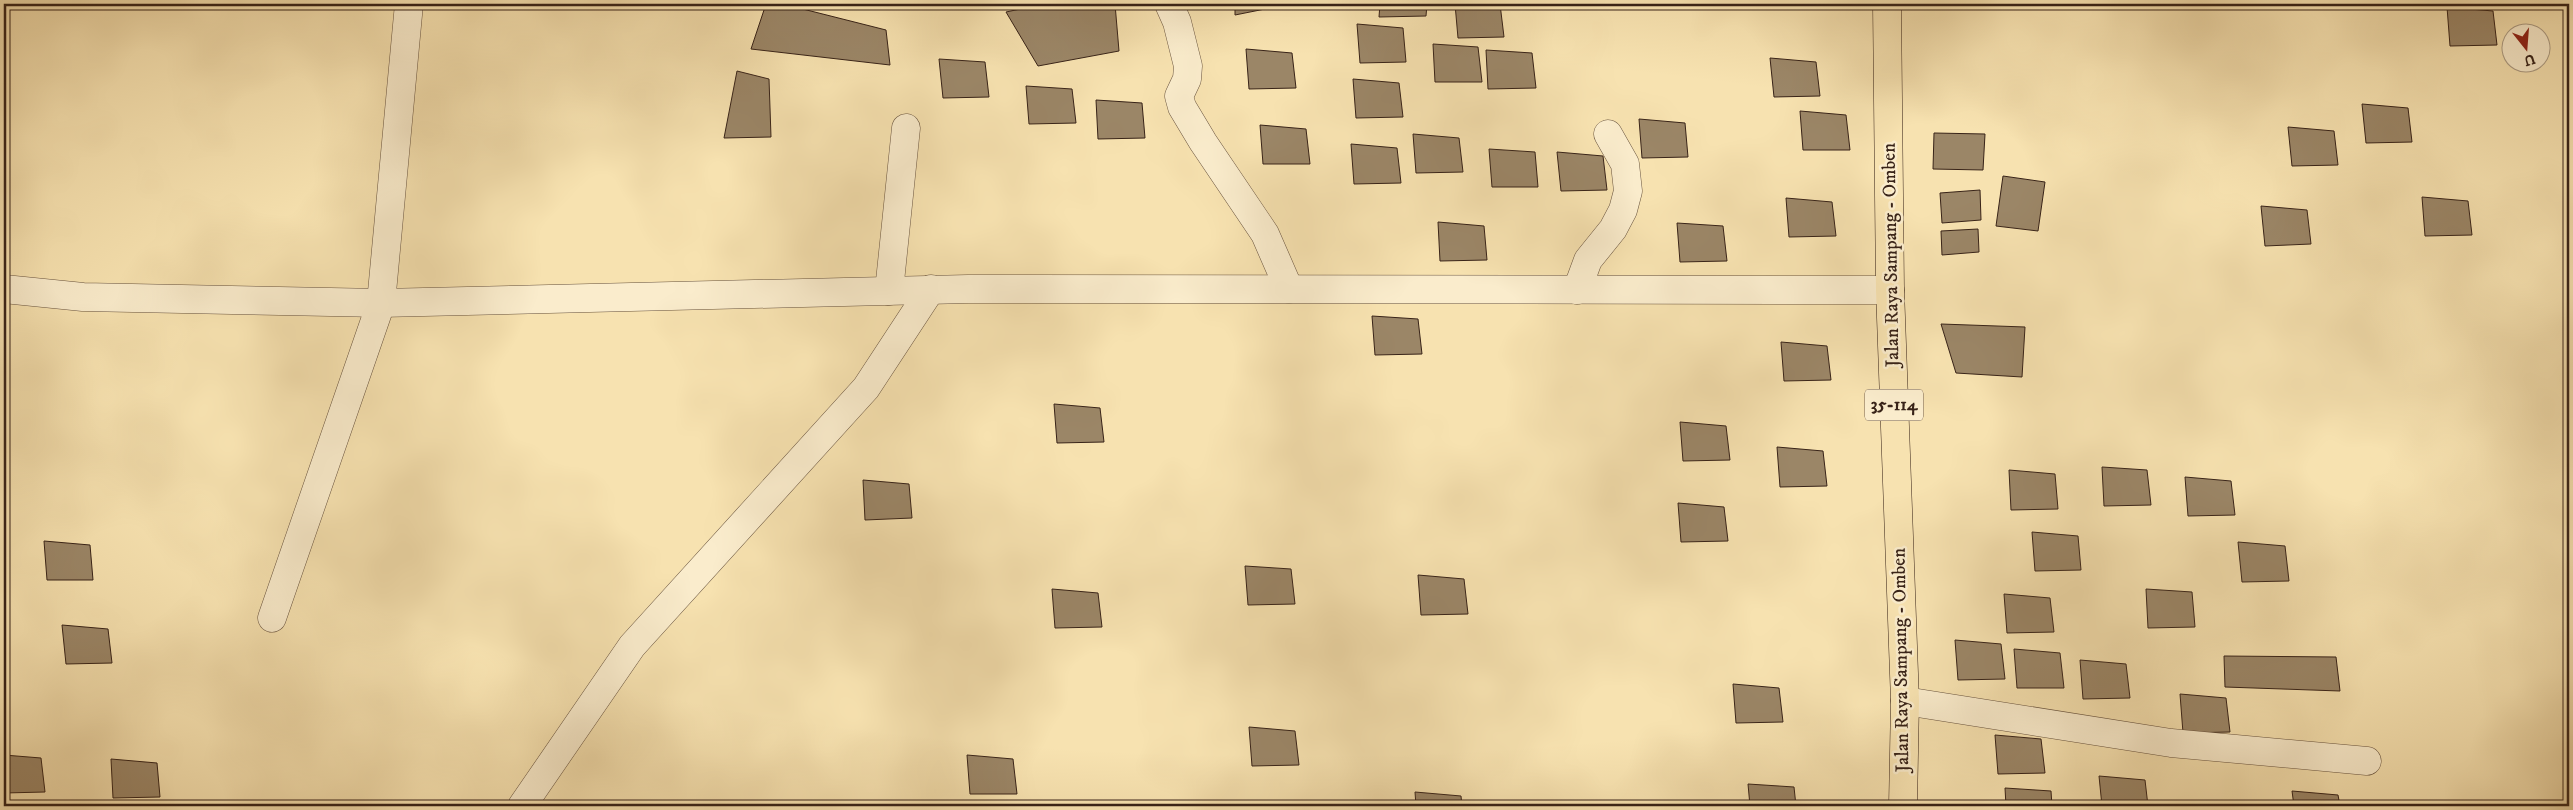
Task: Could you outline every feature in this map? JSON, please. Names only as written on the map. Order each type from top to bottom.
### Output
[{"type":"main road","name":"Jalan Raya Sampang - Omben","points":[[1887,4],[1890,290],[1905,701],[1903,806]]},
{"type":"street","points":[[272,618],[381,303],[410,4]]},
{"type":"street","points":[[1169,4],[1179,29],[1188,66],[1187,79],[1180,96],[1182,107],[1203,142],[1265,234],[1288,289]]},
{"type":"street","points":[[889,291],[906,128]]},
{"type":"street","points":[[1577,290],[1588,260],[1613,229],[1623,210],[1628,191],[1625,164],[1608,134]]},
{"type":"street","points":[[4,289],[83,296],[381,303],[931,289],[1890,290]]},
{"type":"street","points":[[522,806],[632,646],[866,388],[931,289]]},
{"type":"street","points":[[1905,701],[2171,743],[2367,761]]},
{"type":"building","points":[[766,4],[783,4],[886,30],[890,65],[751,49]]},
{"type":"building","points":[[1044,4],[1115,4],[1119,51],[1038,66],[1006,12]]},
{"type":"building","points":[[1235,4],[1290,4],[1235,15]]},
{"type":"building","points":[[1380,4],[1427,4],[1426,16],[1379,17]]},
{"type":"building","points":[[1455,4],[1500,4],[1504,37],[1458,38]]},
{"type":"building","points":[[2447,7],[2493,11],[2497,45],[2450,46]]},
{"type":"building","points":[[1357,24],[1403,28],[1406,62],[1360,63]]},
{"type":"building","points":[[1433,44],[1478,47],[1482,82],[1435,82]]},
{"type":"building","points":[[1246,49],[1292,53],[1296,88],[1249,89]]},
{"type":"building","points":[[1486,50],[1532,53],[1536,88],[1488,89]]},
{"type":"building","points":[[1770,58],[1816,62],[1820,96],[1774,97]]},
{"type":"building","points":[[939,59],[985,62],[989,97],[943,98]]},
{"type":"building","points":[[737,71],[769,79],[771,137],[724,138]]},
{"type":"building","points":[[1353,79],[1399,83],[1403,117],[1356,118]]},
{"type":"building","points":[[1026,86],[1072,89],[1076,123],[1029,124]]},
{"type":"building","points":[[1096,100],[1142,103],[1145,138],[1098,139]]},
{"type":"building","points":[[2362,104],[2408,108],[2412,142],[2366,143]]},
{"type":"building","points":[[1800,111],[1846,115],[1850,150],[1803,150]]},
{"type":"building","points":[[1639,119],[1685,123],[1688,157],[1642,158]]},
{"type":"building","points":[[1260,125],[1306,129],[1310,164],[1263,164]]},
{"type":"building","points":[[2288,127],[2334,131],[2338,165],[2292,166]]},
{"type":"building","points":[[1934,133],[1985,134],[1983,170],[1933,169]]},
{"type":"building","points":[[1413,134],[1459,138],[1463,172],[1416,173]]},
{"type":"building","points":[[1351,144],[1397,148],[1401,183],[1354,184]]},
{"type":"building","points":[[1489,149],[1535,152],[1538,187],[1492,187]]},
{"type":"building","points":[[1557,152],[1603,156],[1607,190],[1561,191]]},
{"type":"building","points":[[2003,176],[2045,182],[2038,231],[1996,226]]},
{"type":"building","points":[[1980,190],[1981,220],[1942,223],[1940,193]]},
{"type":"building","points":[[2422,197],[2468,201],[2472,235],[2425,236]]},
{"type":"building","points":[[1786,198],[1832,202],[1836,236],[1789,237]]},
{"type":"building","points":[[2261,206],[2307,210],[2311,244],[2265,246]]},
{"type":"building","points":[[1438,222],[1484,226],[1487,260],[1440,261]]},
{"type":"building","points":[[1677,223],[1723,226],[1727,261],[1680,262]]},
{"type":"building","points":[[1978,229],[1979,252],[1942,255],[1941,231]]},
{"type":"building","points":[[1372,316],[1418,319],[1422,354],[1375,355]]},
{"type":"building","points":[[1941,324],[2025,327],[2022,377],[1956,373]]},
{"type":"building","points":[[1781,342],[1827,346],[1831,380],[1784,381]]},
{"type":"building","points":[[1054,404],[1100,408],[1104,442],[1057,443]]},
{"type":"building","points":[[1680,422],[1726,426],[1730,460],[1683,461]]},
{"type":"building","points":[[1777,447],[1823,451],[1827,486],[1780,487]]},
{"type":"building","points":[[2102,467],[2147,470],[2151,505],[2104,506]]},
{"type":"building","points":[[2009,470],[2055,474],[2058,509],[2011,510]]},
{"type":"building","points":[[2185,477],[2231,481],[2235,515],[2188,516]]},
{"type":"building","points":[[863,480],[909,484],[912,518],[865,520]]},
{"type":"building","points":[[1678,503],[1724,507],[1728,541],[1681,542]]},
{"type":"building","points":[[2032,532],[2078,536],[2081,570],[2035,571]]},
{"type":"building","points":[[44,541],[90,545],[93,580],[47,580]]},
{"type":"building","points":[[2238,542],[2285,546],[2289,581],[2242,582]]},
{"type":"building","points":[[1245,566],[1291,569],[1295,604],[1248,605]]},
{"type":"building","points":[[1418,575],[1464,579],[1468,614],[1421,615]]},
{"type":"building","points":[[1052,589],[1098,593],[1102,627],[1055,628]]},
{"type":"building","points":[[2146,589],[2192,592],[2195,627],[2148,628]]},
{"type":"building","points":[[2004,594],[2050,598],[2054,632],[2007,633]]},
{"type":"building","points":[[62,625],[108,629],[112,663],[66,664]]},
{"type":"building","points":[[1955,640],[2001,644],[2005,679],[1958,680]]},
{"type":"building","points":[[2014,649],[2060,653],[2064,688],[2017,688]]},
{"type":"building","points":[[2224,656],[2336,657],[2340,691],[2225,687]]},
{"type":"building","points":[[2080,660],[2126,664],[2130,698],[2083,699]]},
{"type":"building","points":[[1733,684],[1779,688],[1783,722],[1736,723]]},
{"type":"building","points":[[2180,694],[2226,698],[2230,732],[2183,733]]},
{"type":"building","points":[[1249,727],[1295,731],[1299,765],[1252,766]]},
{"type":"building","points":[[1995,735],[2041,739],[2045,773],[1998,774]]},
{"type":"building","points":[[4,755],[41,758],[45,792],[4,793]]},
{"type":"building","points":[[967,755],[1013,759],[1017,794],[970,794]]},
{"type":"building","points":[[111,759],[157,763],[160,797],[113,798]]},
{"type":"building","points":[[2099,776],[2145,780],[2148,806],[2102,806]]},
{"type":"building","points":[[1748,784],[1794,787],[1796,806],[1750,806]]},
{"type":"building","points":[[2005,788],[2051,791],[2052,806],[2006,806]]},
{"type":"building","points":[[2292,791],[2338,795],[2340,806],[2294,806]]},
{"type":"building","points":[[1415,792],[1461,796],[1462,806],[1416,806]]}]
